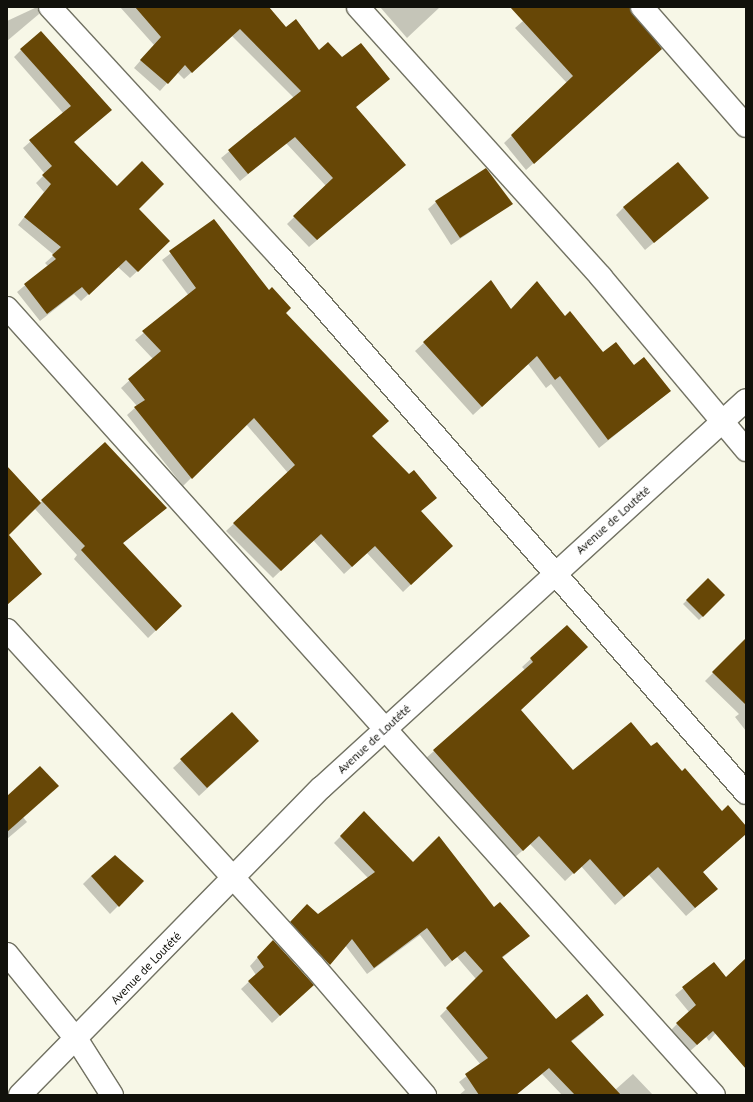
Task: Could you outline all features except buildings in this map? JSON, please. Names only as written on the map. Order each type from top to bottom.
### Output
[{"type":"street","points":[[50,7],[280,257],[553,574],[746,793]]},
{"type":"street","points":[[358,7],[601,277],[721,423],[746,450]]},
{"type":"street","points":[[642,7],[746,126]]},
{"type":"street","points":[[7,308],[714,1095]]},
{"type":"street","name":"Avenue de Loutété","points":[[20,1095],[77,1040],[233,877],[385,729],[553,574],[746,400]]},
{"type":"street","points":[[7,630],[233,877],[425,1095]]},
{"type":"street","points":[[7,954],[77,1040],[112,1095]]}]
